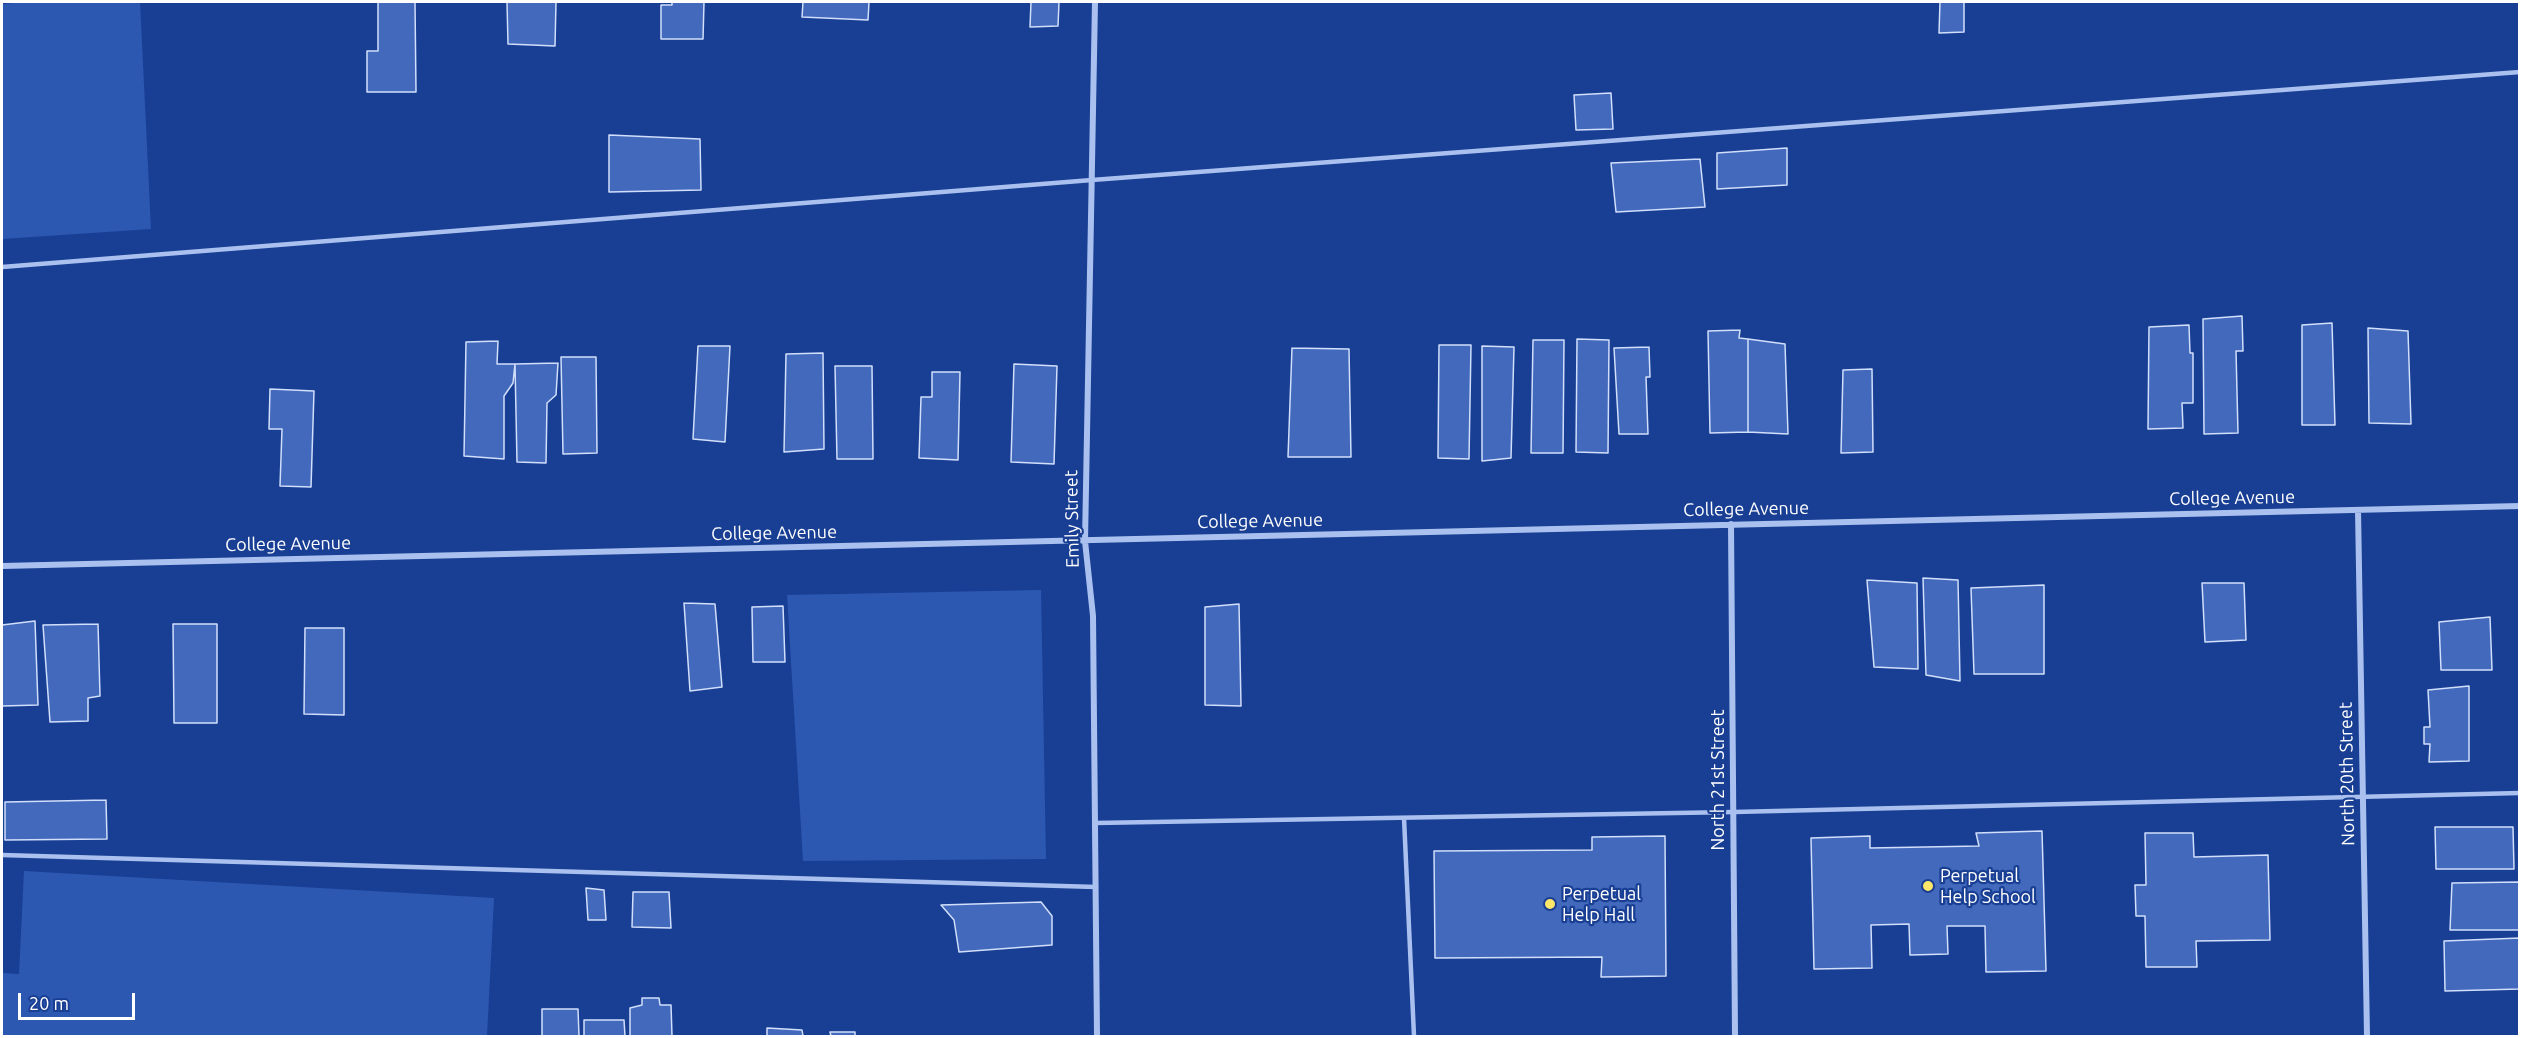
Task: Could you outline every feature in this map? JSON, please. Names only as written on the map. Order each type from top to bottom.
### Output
[{"type":"street","name":"Emily Street","points":[[1095,2],[1085,540],[1093,616],[1097,1036]]},
{"type":"street","name":"College Avenue","points":[[2,566],[2520,506]]},
{"type":"street","name":"North 20th Street","points":[[2358,510],[2367,1036]]},
{"type":"street","name":"North 21st Street","points":[[1731,524],[1736,1036]]},
{"type":"lane","points":[[2,267],[1092,180],[2520,72]]},
{"type":"lane","points":[[1095,823],[1734,812],[2520,793]]},
{"type":"lane","points":[[1404,818],[1414,1036]]},
{"type":"lane","points":[[2,855],[1096,887]]},
{"type":"shaded area","points":[[140,2],[151,229],[2,239],[2,4]]},
{"type":"shaded area","points":[[1041,590],[1046,859],[803,861],[787,595]]},
{"type":"shaded area","points":[[24,871],[494,898],[487,1036],[2,1036],[2,973],[19,974]]},
{"type":"building","points":[[378,2],[415,2],[416,92],[367,92],[367,51],[378,51]]},
{"type":"building","points":[[507,2],[556,2],[555,46],[508,44]]},
{"type":"building","points":[[672,2],[704,2],[703,39],[661,39],[661,5],[672,5]]},
{"type":"building","points":[[803,2],[869,2],[868,20],[802,17]]},
{"type":"building","points":[[1031,2],[1059,2],[1058,26],[1030,27]]},
{"type":"building","points":[[1940,2],[1964,2],[1964,32],[1939,33]]},
{"type":"building","points":[[1611,93],[1613,129],[1576,130],[1574,95]]},
{"type":"building","points":[[609,135],[700,139],[701,190],[609,192]]},
{"type":"building","points":[[1787,148],[1787,185],[1717,189],[1717,153]]},
{"type":"building","points":[[1700,159],[1705,207],[1616,212],[1611,163]]},
{"type":"building","points":[[2242,316],[2243,351],[2236,351],[2238,433],[2204,434],[2203,319]]},
{"type":"building","points":[[2332,323],[2335,425],[2302,425],[2302,325]]},
{"type":"building","points":[[2189,325],[2190,353],[2193,353],[2193,403],[2182,403],[2183,428],[2148,429],[2149,327]]},
{"type":"building","points":[[2368,328],[2408,331],[2411,424],[2369,423]]},
{"type":"building","points":[[1740,330],[1739,338],[1748,339],[1748,432],[1710,433],[1708,331]]},
{"type":"building","points":[[1577,339],[1609,340],[1608,453],[1576,452]]},
{"type":"building","points":[[1748,339],[1785,344],[1788,434],[1748,432]]},
{"type":"building","points":[[1533,340],[1564,340],[1563,453],[1531,453]]},
{"type":"building","points":[[498,341],[497,364],[515,364],[513,383],[504,396],[504,459],[464,456],[466,342]]},
{"type":"building","points":[[1439,345],[1471,345],[1469,459],[1438,458]]},
{"type":"building","points":[[698,346],[730,346],[725,442],[693,439]]},
{"type":"building","points":[[1482,346],[1514,347],[1511,458],[1482,461]]},
{"type":"building","points":[[1649,347],[1650,377],[1646,377],[1648,434],[1619,434],[1614,348]]},
{"type":"building","points":[[1292,348],[1349,349],[1351,457],[1288,457]]},
{"type":"building","points":[[823,353],[824,449],[784,452],[786,354]]},
{"type":"building","points":[[561,357],[596,357],[597,453],[563,454]]},
{"type":"building","points":[[558,363],[556,395],[547,403],[546,463],[517,462],[515,364]]},
{"type":"building","points":[[1014,364],[1057,366],[1054,464],[1011,462]]},
{"type":"building","points":[[835,366],[872,366],[873,459],[837,459]]},
{"type":"building","points":[[1872,369],[1873,452],[1841,453],[1843,370]]},
{"type":"building","points":[[932,372],[960,372],[958,460],[919,458],[921,397],[932,397]]},
{"type":"building","points":[[270,389],[314,391],[311,487],[280,486],[282,429],[269,429]]},
{"type":"building","points":[[1923,578],[1958,580],[1960,681],[1926,675]]},
{"type":"building","points":[[1867,580],[1917,583],[1918,669],[1874,667]]},
{"type":"building","points":[[2202,583],[2244,583],[2246,640],[2205,642]]},
{"type":"building","points":[[2044,585],[2044,674],[1974,674],[1971,588]]},
{"type":"building","points":[[684,603],[715,604],[722,687],[690,691]]},
{"type":"building","points":[[1239,604],[1241,706],[1205,705],[1205,607]]},
{"type":"building","points":[[783,606],[785,662],[753,662],[752,607]]},
{"type":"building","points":[[2490,617],[2492,670],[2441,670],[2439,622]]},
{"type":"building","points":[[35,621],[38,705],[2,706],[2,625]]},
{"type":"building","points":[[98,624],[100,696],[88,698],[88,721],[50,722],[43,625]]},
{"type":"building","points":[[173,624],[217,624],[217,723],[174,723]]},
{"type":"building","points":[[305,628],[344,628],[344,715],[304,714]]},
{"type":"building","points":[[2469,686],[2469,761],[2429,762],[2430,744],[2424,744],[2424,727],[2430,727],[2428,690]]},
{"type":"building","points":[[106,800],[107,839],[5,840],[5,802]]},
{"type":"building","points":[[2435,827],[2513,827],[2514,869],[2436,869]]},
{"type":"building","name":"Perpetual Help School","points":[[2042,831],[2046,971],[1986,972],[1985,926],[1947,926],[1948,954],[1910,955],[1909,924],[1871,925],[1872,968],[1814,969],[1811,838],[1870,836],[1870,848],[1979,846],[1976,833]]},
{"type":"building","points":[[2145,833],[2193,833],[2194,857],[2268,855],[2270,940],[2196,941],[2197,967],[2146,967],[2145,916],[2136,916],[2135,885],[2146,885]]},
{"type":"building","name":"Perpetual Help Hall","points":[[1665,836],[1666,976],[1601,977],[1602,957],[1435,958],[1434,851],[1592,850],[1592,837]]},
{"type":"building","points":[[2520,882],[2520,930],[2450,930],[2452,883]]},
{"type":"building","points":[[586,888],[604,890],[606,920],[588,920]]},
{"type":"building","points":[[633,892],[669,892],[671,928],[632,927]]},
{"type":"building","points":[[1041,902],[1052,916],[1052,945],[959,952],[954,920],[941,905]]},
{"type":"building","points":[[2520,938],[2520,989],[2445,991],[2444,941]]},
{"type":"building","points":[[642,998],[659,998],[660,1005],[671,1005],[672,1036],[630,1036],[630,1008],[642,1005]]},
{"type":"building","points":[[542,1009],[578,1009],[579,1036],[542,1036]]},
{"type":"building","points":[[584,1020],[624,1020],[625,1036],[584,1036]]},
{"type":"building","points":[[767,1028],[802,1030],[803,1036],[767,1036]]},
{"type":"building","points":[[830,1032],[855,1032],[855,1036],[831,1036]]},
{"type":"place","name":"Perpetual Help School","points":[[1928,886]]},
{"type":"place","name":"Perpetual Help Hall","points":[[1550,904]]}]
